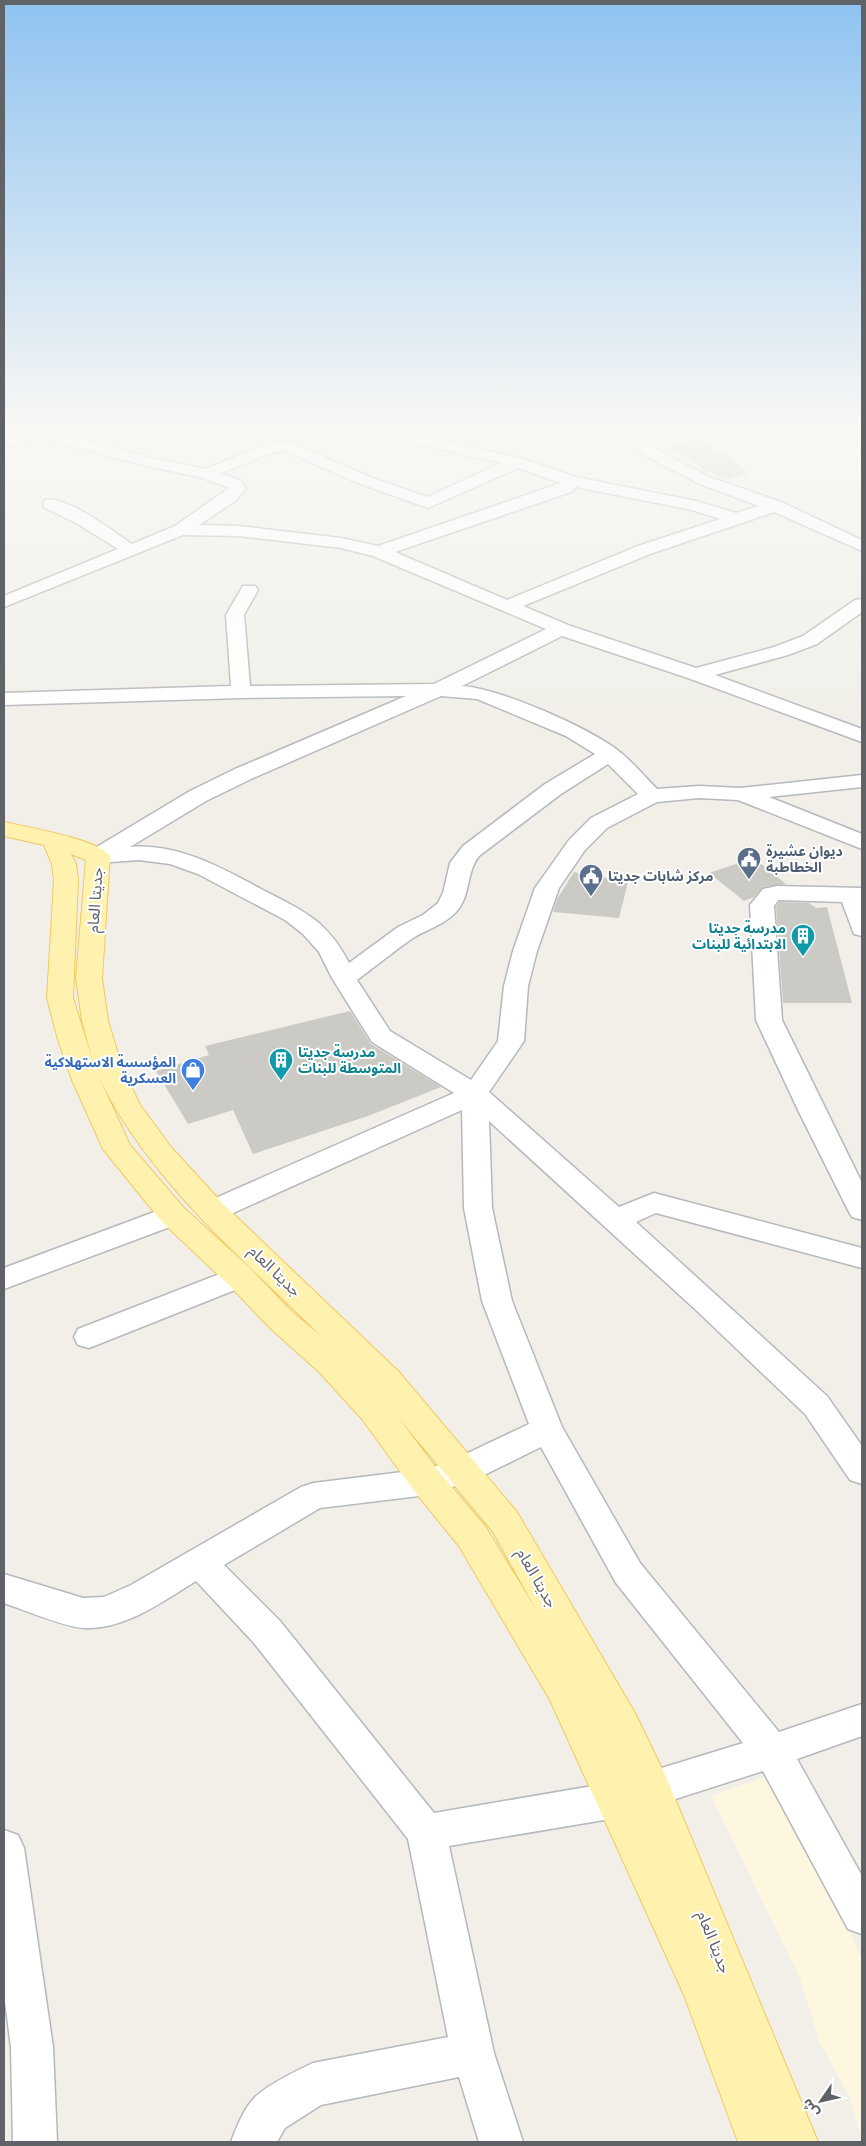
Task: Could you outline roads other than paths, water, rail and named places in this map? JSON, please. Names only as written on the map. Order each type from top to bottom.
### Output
[{"type":"main road","points":[[4,829],[54,841]]},
{"type":"main road","name":"جديتا العام","points":[[54,841],[68,844],[98,856],[89,978],[95,1022],[108,1067],[127,1107],[161,1154],[212,1211],[294,1311],[331,1363],[374,1410],[427,1482],[472,1536],[564,1690],[703,1988],[761,2142]]},
{"type":"main road","name":"جديتا العام","points":[[54,841],[64,864],[66,880],[60,998],[71,1040],[117,1149],[173,1215],[240,1277],[294,1311],[387,1381],[505,1522],[616,1716],[652,1790],[795,2142]]},
{"type":"street","points":[[92,525],[132,551]]},
{"type":"street","points":[[4,602],[132,551],[188,525]]},
{"type":"street","points":[[379,552],[457,525]]},
{"type":"street","points":[[508,606],[644,550],[719,525]]},
{"type":"street","points":[[817,525],[862,546]]},
{"type":"street","points":[[181,530],[207,529],[278,535],[340,543],[379,552],[561,629],[695,674],[862,736]]},
{"type":"street","points":[[241,692],[235,615],[249,590]]},
{"type":"street","points":[[695,674],[781,651],[810,640],[862,604]]},
{"type":"street","points":[[98,856],[198,796],[243,774],[438,690],[561,629]]},
{"type":"street","points":[[4,699],[241,692],[438,690],[480,693],[573,732],[610,754],[652,796]]},
{"type":"street","points":[[344,978],[406,932],[431,920],[448,907],[456,893],[461,864],[471,851],[552,789],[610,754]]},
{"type":"street","points":[[212,1211],[475,1094],[511,1041],[516,986],[525,951],[548,888],[577,845],[599,822],[652,796],[699,792],[740,794],[862,781]]},
{"type":"street","points":[[740,794],[862,842]]},
{"type":"street","points":[[98,856],[139,853],[174,858],[206,868],[293,915],[311,929],[330,949],[344,978],[381,1036],[475,1094],[614,1221],[708,1303],[816,1405],[862,1471]]},
{"type":"street","points":[[862,929],[857,894],[777,893],[771,894],[762,905],[769,1020],[811,1110],[862,1210]]},
{"type":"street","points":[[475,1094],[478,1208],[497,1301],[547,1429],[628,1573],[772,1751],[862,1915]]},
{"type":"street","points":[[614,1221],[654,1203],[862,1258]]},
{"type":"street","points":[[4,1279],[173,1215]]},
{"type":"street","points":[[89,1337],[240,1277]]},
{"type":"street","points":[[4,1589],[83,1613],[108,1612],[143,1595],[313,1496],[427,1482],[462,1472],[547,1429]]},
{"type":"street","points":[[199,1562],[267,1632],[426,1832],[473,2053],[501,2142]]},
{"type":"street","points":[[426,1832],[616,1800],[772,1751],[862,1720]]},
{"type":"street","points":[[4,1849],[32,2048],[34,2142]]},
{"type":"street","points":[[253,2142],[270,2113],[313,2085],[473,2053]]},
{"type":"place","name":"ديوان عشيرة الخطاطبة","points":[[749,880]]},
{"type":"place","name":"مركز شابات جديتا","points":[[591,897]]},
{"type":"place","name":"مدرسة جديتا الابتدائية للبنات","points":[[803,957]]},
{"type":"place","name":"مدرسة جديتا المتوسطة للبنات","points":[[281,1081]]},
{"type":"place","name":"المؤسسة الاستهلاكية العسكرية","points":[[193,1091]]}]
